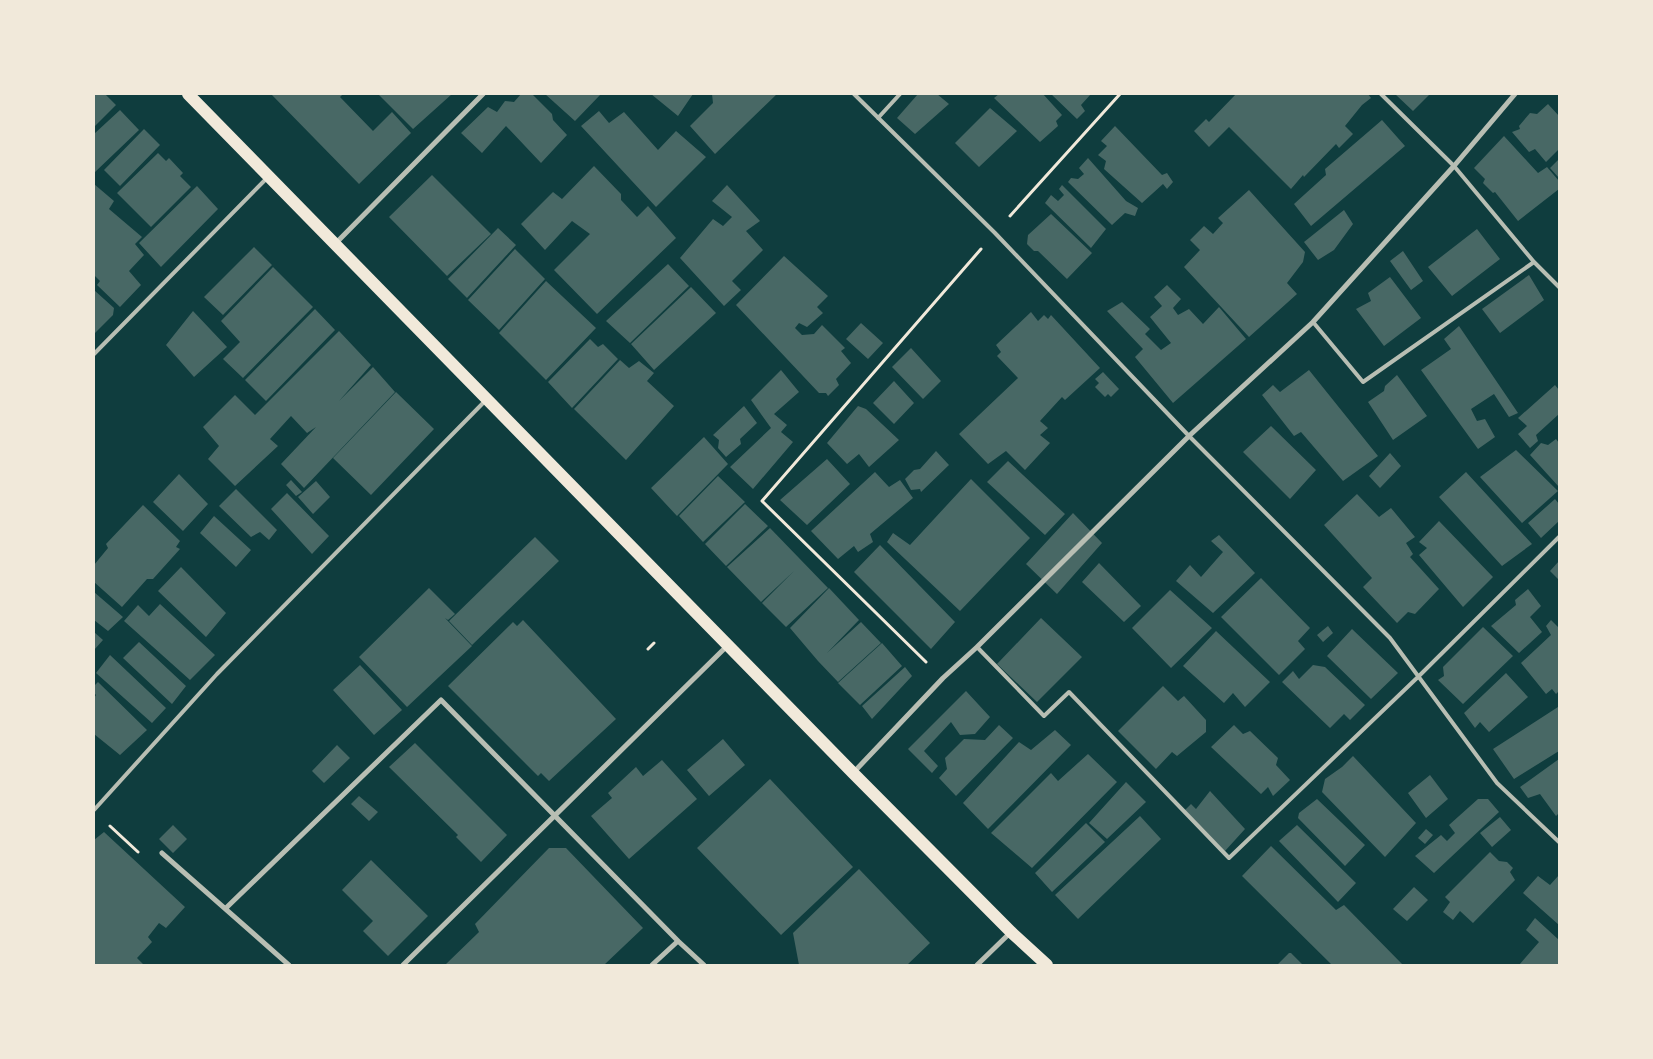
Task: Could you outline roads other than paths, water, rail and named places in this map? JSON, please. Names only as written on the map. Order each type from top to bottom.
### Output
[{"type":"main road","points":[[188,94],[853,773],[1011,932],[1047,965]]},
{"type":"street","points":[[335,244],[482,94]]},
{"type":"street","points":[[853,773],[942,678],[977,647],[1189,436],[1313,322],[1454,166],[1515,94]]},
{"type":"street","points":[[404,965],[727,645]]},
{"type":"street","points":[[226,908],[441,700],[678,941],[704,965]]},
{"type":"street","points":[[162,853],[289,965]]},
{"type":"street","points":[[977,965],[1011,932]]},
{"type":"street","points":[[652,965],[678,941]]},
{"type":"lane","points":[[854,94],[995,233],[1189,436],[1390,638],[1497,783],[1559,842]]},
{"type":"lane","points":[[878,118],[900,94]]},
{"type":"lane","points":[[1380,94],[1454,166],[1534,262],[1559,288]]},
{"type":"lane","points":[[94,354],[268,176]]},
{"type":"lane","points":[[1313,322],[1363,382],[1534,262]]},
{"type":"lane","points":[[94,810],[217,674],[487,399]]},
{"type":"lane","points":[[977,647],[1044,716],[1069,692],[1229,858],[1419,676],[1559,537]]}]
